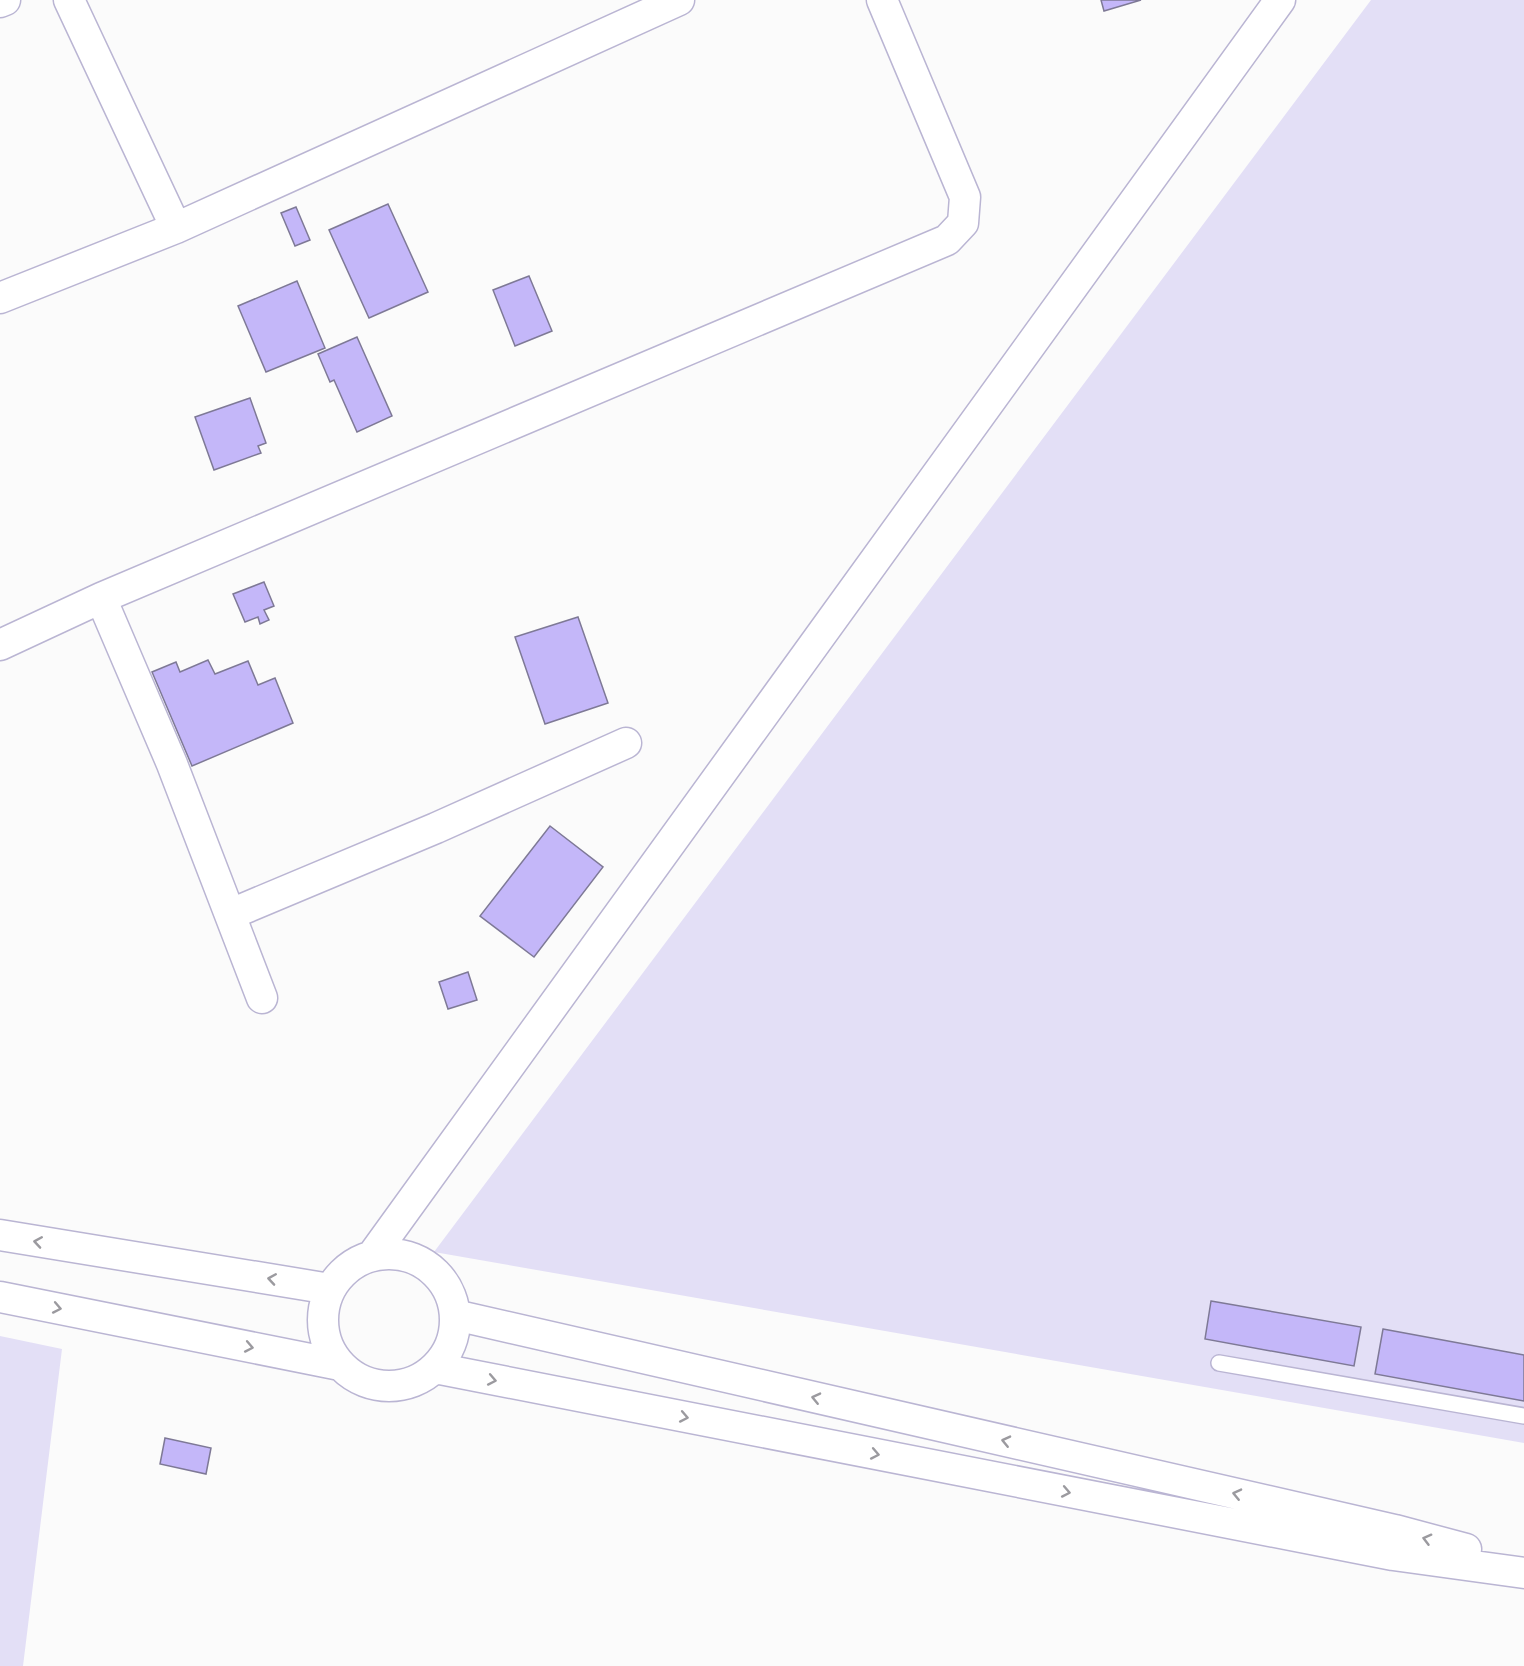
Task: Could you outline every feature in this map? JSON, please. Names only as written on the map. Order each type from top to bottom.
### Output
[{"type":"street","points":[[0,2],[4,0]]},
{"type":"street","points":[[69,0],[176,228]]},
{"type":"street","points":[[0,297],[176,228],[679,0]]},
{"type":"street","points":[[0,645],[101,598],[947,240],[963,223],[965,197],[882,0]]},
{"type":"street","points":[[372,1256],[1280,0]]},
{"type":"street","points":[[101,598],[172,764],[262,998]]},
{"type":"street","points":[[231,914],[436,828],[626,743]]},
{"type":"street","points":[[0,1235],[330,1289]]},
{"type":"street","points":[[391,1254],[410,1257],[427,1266],[441,1280],[451,1296],[455,1315],[455,1327],[449,1350],[435,1368],[418,1380],[397,1386],[376,1385],[356,1378],[340,1365],[329,1348],[322,1329],[322,1315],[330,1289],[347,1268],[372,1256],[391,1254]]},
{"type":"street","points":[[0,1297],[340,1365]]},
{"type":"street","points":[[455,1315],[1395,1530],[1524,1565]]},
{"type":"street","points":[[435,1368],[1393,1555],[1524,1573]]},
{"type":"lane","points":[[1219,1363],[1524,1416]]},
{"type":"shaded area","points":[[1371,0],[1524,0],[1524,1443],[434,1252]]},
{"type":"shaded area","points":[[0,1336],[62,1349],[23,1666],[0,1666]]},
{"type":"building","points":[[1101,0],[1141,0],[1104,11]]},
{"type":"building","points":[[388,204],[428,292],[369,318],[329,230]]},
{"type":"building","points":[[296,207],[310,240],[295,246],[281,213]]},
{"type":"building","points":[[529,276],[552,331],[515,346],[493,290]]},
{"type":"building","points":[[297,281],[325,348],[266,372],[238,306]]},
{"type":"building","points":[[357,337],[392,416],[357,432],[334,380],[330,382],[318,354]]},
{"type":"building","points":[[250,398],[266,443],[258,446],[261,453],[214,470],[195,417]]},
{"type":"building","points":[[264,582],[274,606],[264,610],[269,620],[260,624],[258,617],[245,622],[233,594]]},
{"type":"building","points":[[578,617],[608,703],[545,724],[515,637]]},
{"type":"building","points":[[208,660],[215,674],[248,661],[258,685],[275,678],[293,723],[192,766],[152,672],[176,662],[180,672]]},
{"type":"building","points":[[550,826],[603,867],[534,957],[480,916]]},
{"type":"building","points":[[468,972],[477,1000],[448,1009],[439,982]]},
{"type":"building","points":[[1211,1301],[1361,1327],[1354,1366],[1205,1339]]},
{"type":"building","points":[[1383,1329],[1524,1355],[1524,1401],[1375,1374]]},
{"type":"building","points":[[165,1438],[211,1448],[206,1474],[160,1464]]}]
